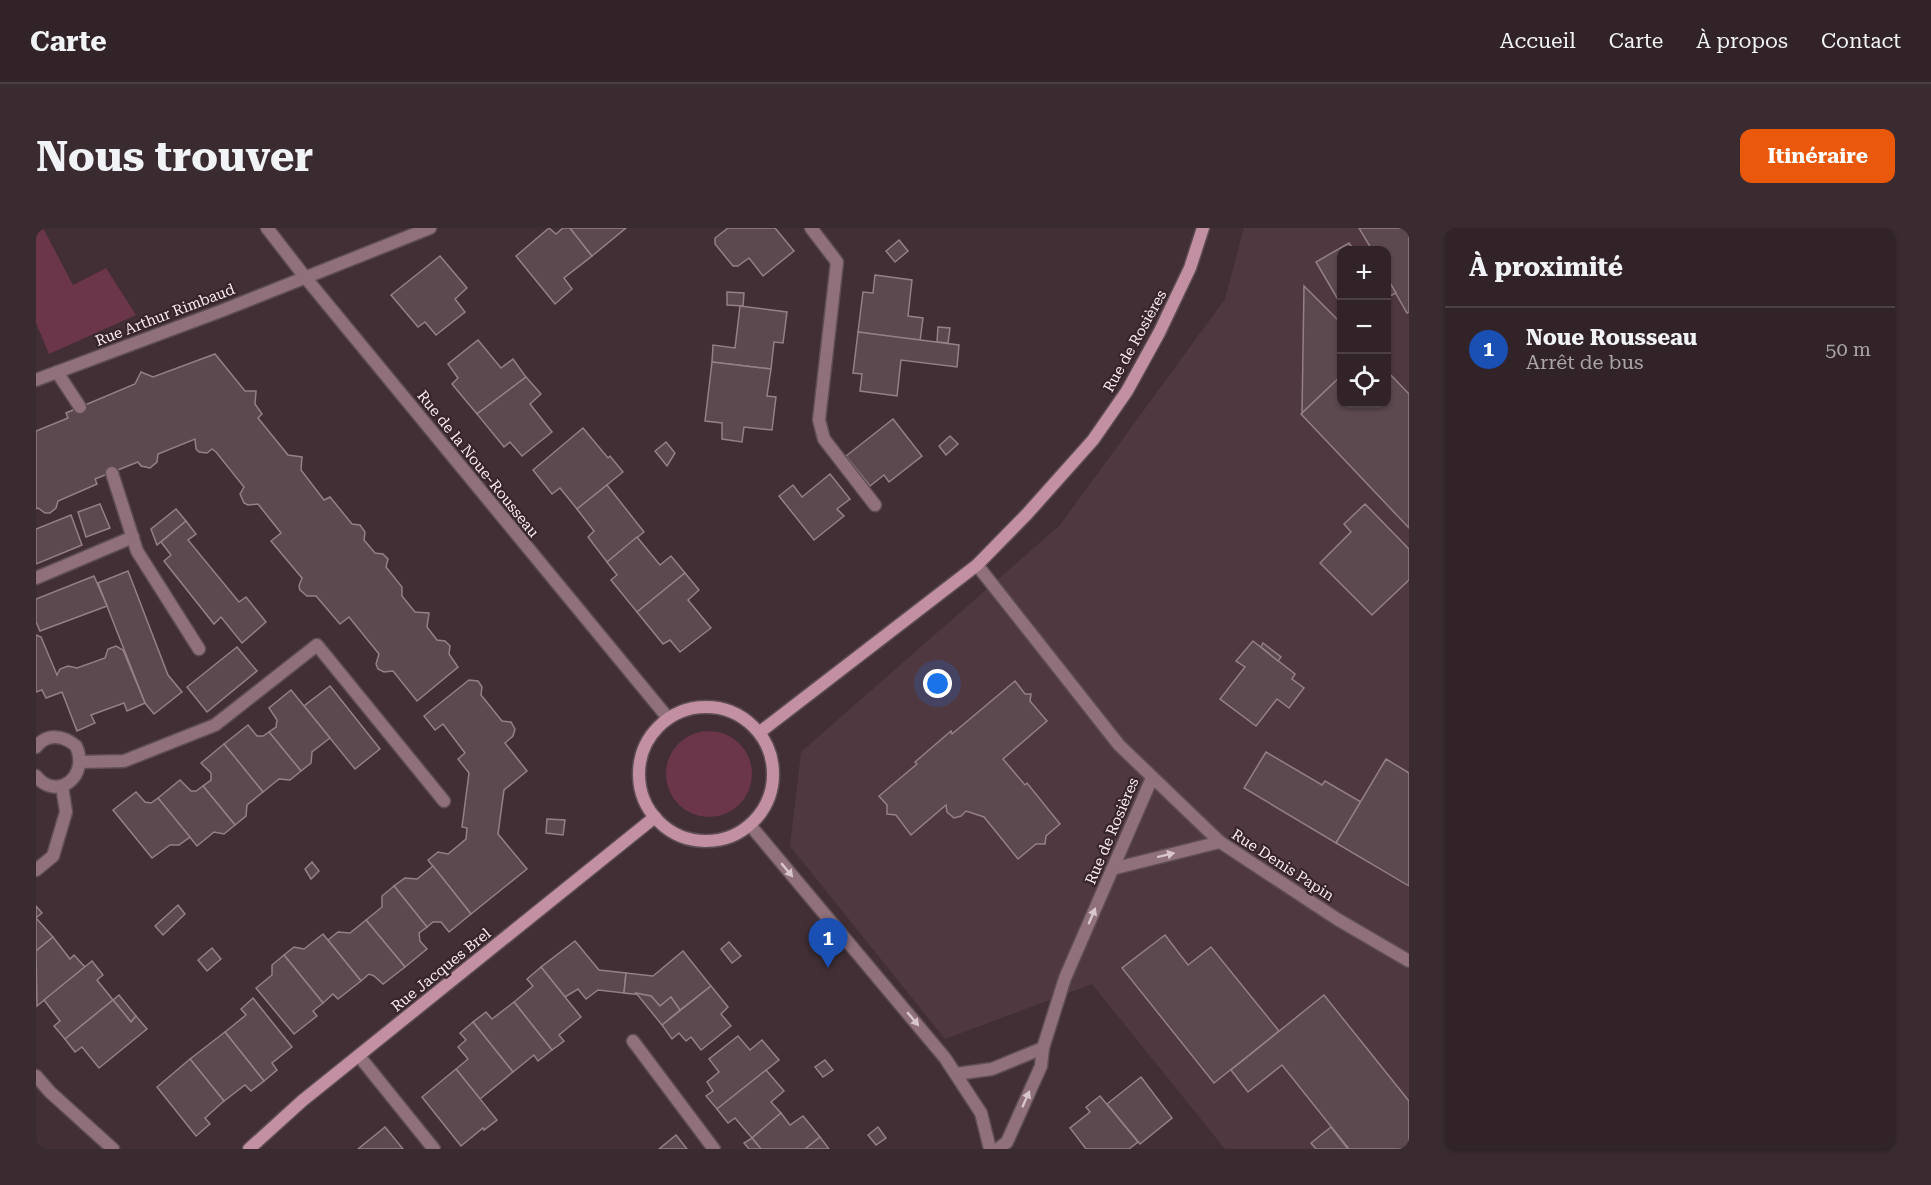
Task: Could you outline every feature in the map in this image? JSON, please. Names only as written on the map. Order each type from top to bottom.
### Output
[{"type":"street","name":"Rue de la Noue-Rousseau","points":[[267,228],[304,277],[668,718]]},
{"type":"street","name":"Rue Arthur Rimbaud","points":[[36,380],[430,228]]},
{"type":"street","points":[[811,228],[837,262],[819,420],[825,439],[875,505]]},
{"type":"street","name":"Rue de Rosières","points":[[760,732],[977,565],[1027,514],[1093,440],[1126,391],[1164,322],[1190,268],[1203,228]]},
{"type":"street","points":[[57,372],[80,407]]},
{"type":"street","points":[[112,473],[137,551],[199,649]]},
{"type":"street","points":[[36,578],[133,537]]},
{"type":"street","name":"Rue de Rosières","points":[[977,565],[1119,745],[1152,778],[1065,978],[1043,1048],[1041,1065],[1007,1142],[998,1149]]},
{"type":"street","points":[[81,762],[124,761],[215,726],[317,645],[444,801]]},
{"type":"street","points":[[700,706],[717,707],[733,711],[748,720],[760,732],[773,764],[773,781],[769,798],[761,813],[750,825],[726,838],[700,841],[675,834],[655,817],[642,795],[639,771],[644,746],[651,735],[668,718],[683,710],[700,706]]},
{"type":"street","points":[[36,747],[45,738],[54,736],[62,738],[76,746],[81,762],[75,777],[62,786],[46,784],[36,776]]},
{"type":"street","name":"Rue Denis Papin","points":[[1152,778],[1220,842],[1337,919],[1409,961]]},
{"type":"street","points":[[36,870],[53,856],[66,812],[62,786]]},
{"type":"street","name":"Rue Jacques Brel","points":[[249,1149],[302,1101],[655,817]]},
{"type":"street","points":[[750,825],[945,1058],[981,1113],[990,1149]]},
{"type":"street","points":[[1112,869],[1220,842]]},
{"type":"street","points":[[633,1041],[714,1149]]},
{"type":"street","points":[[956,1074],[992,1069],[1043,1048]]},
{"type":"street","points":[[359,1056],[434,1149]]},
{"type":"street","points":[[36,1076],[50,1092],[113,1149]]},
{"type":"shaded area","points":[[36,228],[43,228],[73,285],[106,268],[136,315],[49,354],[36,323]]},
{"type":"shaded area","points":[[1244,228],[1409,228],[1409,1149],[1225,1149],[1092,984],[945,1039],[790,846],[801,752],[1060,525],[1225,299]]},
{"type":"shaded area","points":[[709,731],[733,738],[745,750],[752,774],[745,798],[733,810],[709,817],[685,810],[673,798],[666,774],[673,750],[685,738]]},
{"type":"building","points":[[549,228],[556,234],[563,228],[570,228],[592,256],[564,278],[572,289],[555,304],[516,256]]},
{"type":"building","points":[[570,228],[626,228],[592,256]]},
{"type":"building","points":[[728,228],[775,228],[794,251],[763,276],[749,258],[738,266],[733,266],[715,244],[715,238]]},
{"type":"building","points":[[1359,228],[1409,228],[1409,312],[1407,313],[1391,285],[1391,246],[1370,246]]},
{"type":"building","points":[[899,240],[908,251],[895,262],[886,251]]},
{"type":"building","points":[[1337,250],[1337,298],[1316,262]]},
{"type":"building","points":[[440,256],[467,288],[455,299],[465,312],[436,335],[425,322],[418,327],[391,295]]},
{"type":"building","points":[[875,275],[912,280],[908,316],[923,318],[920,341],[858,332],[863,292],[873,293]]},
{"type":"building","points":[[1391,284],[1396,293],[1391,296]]},
{"type":"building","points":[[1304,286],[1337,319],[1337,380],[1302,413]]},
{"type":"building","points":[[727,292],[744,293],[743,306],[727,305]]},
{"type":"building","points":[[740,306],[787,312],[783,343],[774,342],[771,369],[712,362],[713,345],[735,348]]},
{"type":"building","points":[[938,327],[950,328],[948,343],[937,342]]},
{"type":"building","points":[[858,332],[959,345],[957,367],[901,360],[897,396],[860,391],[862,374],[853,373]]},
{"type":"building","points":[[478,340],[501,368],[513,359],[526,377],[477,414],[452,384],[458,378],[448,364]]},
{"type":"building","points":[[215,354],[245,391],[256,391],[255,404],[262,414],[258,418],[288,455],[302,457],[301,470],[324,500],[330,497],[352,524],[360,525],[365,532],[364,540],[375,553],[383,554],[388,559],[386,567],[402,587],[402,596],[415,612],[429,613],[427,627],[437,640],[445,641],[450,646],[449,654],[458,667],[417,701],[393,671],[384,672],[378,669],[376,664],[379,654],[349,617],[340,624],[316,596],[307,596],[300,590],[302,578],[271,541],[281,533],[258,504],[244,503],[240,494],[244,487],[216,452],[212,449],[207,453],[199,452],[196,449],[195,439],[158,454],[157,462],[150,468],[141,466],[138,462],[95,479],[97,484],[58,501],[56,508],[50,513],[36,509],[36,431],[68,418],[66,413],[135,384],[141,372],[153,377]]},
{"type":"building","points":[[712,362],[771,369],[767,396],[776,397],[772,430],[744,427],[742,442],[722,439],[722,423],[705,421]]},
{"type":"building","points":[[1391,375],[1409,394],[1409,528],[1301,414],[1337,380],[1337,408],[1391,408]]},
{"type":"building","points":[[526,377],[541,394],[530,404],[552,432],[522,456],[510,442],[504,447],[477,414]]},
{"type":"building","points":[[893,419],[922,456],[889,482],[884,475],[870,486],[846,456]]},
{"type":"building","points":[[583,428],[623,472],[577,509],[560,488],[552,494],[533,470]]},
{"type":"building","points":[[950,436],[958,444],[946,455],[939,446]]},
{"type":"building","points":[[666,442],[675,453],[667,466],[655,451]]},
{"type":"building","points":[[830,474],[850,499],[837,509],[844,516],[814,540],[779,496],[793,485],[802,497]]},
{"type":"building","points":[[607,485],[644,532],[607,562],[588,537],[594,531],[577,509]]},
{"type":"building","points":[[100,504],[110,528],[86,537],[78,512]]},
{"type":"building","points":[[1365,504],[1409,549],[1409,580],[1372,615],[1320,563],[1351,532],[1344,524]]},
{"type":"building","points":[[176,509],[186,521],[157,545],[151,529]]},
{"type":"building","points":[[71,515],[82,545],[36,564],[36,529]]},
{"type":"building","points":[[186,521],[196,534],[188,540],[239,602],[246,597],[266,622],[242,643],[221,617],[214,624],[164,561],[171,555],[161,542]]},
{"type":"building","points":[[637,537],[660,565],[671,556],[685,573],[637,612],[611,580],[617,575],[607,562]]},
{"type":"building","points":[[128,571],[168,675],[182,692],[154,714],[145,703],[98,583]]},
{"type":"building","points":[[685,573],[699,590],[688,600],[711,628],[680,652],[670,640],[663,644],[637,612]]},
{"type":"building","points":[[94,576],[107,606],[40,631],[36,622],[36,599]]},
{"type":"building","points":[[36,635],[41,637],[57,675],[60,669],[68,666],[77,668],[105,658],[108,649],[116,646],[123,650],[145,703],[127,711],[124,703],[91,715],[95,723],[77,731],[62,692],[46,698],[42,690],[36,692]]},
{"type":"building","points":[[1253,641],[1295,674],[1292,679],[1304,688],[1289,708],[1277,699],[1256,726],[1220,699],[1245,667],[1236,661]]},
{"type":"building","points":[[1263,643],[1281,657],[1278,661],[1261,647]]},
{"type":"building","points":[[237,647],[257,671],[207,712],[187,687]]},
{"type":"building","points":[[469,680],[478,681],[482,687],[481,695],[502,721],[511,722],[515,729],[513,736],[505,743],[527,771],[504,790],[498,834],[527,869],[471,914],[428,860],[438,852],[448,854],[466,839],[467,828],[462,827],[469,773],[458,759],[465,753],[443,724],[435,730],[424,716]]},
{"type":"building","points":[[1015,681],[1025,694],[1031,694],[1030,701],[1047,721],[1003,759],[1025,785],[1027,783],[1060,824],[1046,836],[1045,844],[1036,844],[1018,859],[984,817],[966,811],[954,818],[947,812],[946,805],[911,835],[896,815],[887,814],[887,805],[879,796],[951,731],[952,734]]},
{"type":"building","points":[[330,686],[380,749],[355,769],[304,706]]},
{"type":"building","points":[[291,690],[330,738],[312,752],[311,763],[301,771],[269,732],[276,727],[277,720],[269,708]]},
{"type":"building","points":[[248,725],[257,736],[263,736],[269,732],[301,771],[290,780],[279,779],[263,792],[224,744]]},
{"type":"building","points":[[224,744],[263,792],[247,805],[246,816],[235,825],[203,786],[211,780],[211,773],[201,763]]},
{"type":"building","points":[[1266,752],[1322,785],[1325,781],[1361,802],[1336,843],[1244,788]]},
{"type":"building","points":[[1386,759],[1409,773],[1409,886],[1336,843]]},
{"type":"building","points":[[180,780],[191,791],[196,791],[203,786],[235,825],[224,834],[214,832],[197,846],[158,798]]},
{"type":"building","points":[[136,792],[145,802],[151,803],[158,798],[190,837],[179,845],[170,845],[152,858],[113,810]]},
{"type":"building","points":[[547,819],[565,820],[563,835],[546,833]]},
{"type":"building","points":[[312,862],[319,871],[311,879],[305,869]]},
{"type":"building","points":[[433,866],[471,914],[449,932],[441,922],[433,922],[427,927],[394,886],[405,878],[417,879]]},
{"type":"building","points":[[394,886],[427,927],[419,933],[420,941],[427,949],[405,967],[366,920],[382,907],[382,896]]},
{"type":"building","points":[[178,905],[185,914],[163,935],[155,926]]},
{"type":"building","points":[[36,906],[42,913],[36,918]]},
{"type":"building","points":[[36,918],[53,937],[36,951]]},
{"type":"building","points":[[366,920],[405,967],[383,984],[369,974],[361,981],[328,940],[338,932],[350,933]]},
{"type":"building","points":[[323,934],[361,981],[338,999],[333,994],[323,1003],[284,955],[294,947],[304,949]]},
{"type":"building","points":[[1165,935],[1188,965],[1211,947],[1279,1031],[1214,1083],[1122,968]]},
{"type":"building","points":[[53,937],[70,959],[74,955],[85,967],[37,1006],[36,951]]},
{"type":"building","points":[[575,941],[599,970],[626,973],[624,993],[598,990],[586,999],[578,989],[565,997],[541,967]]},
{"type":"building","points":[[729,942],[741,956],[732,963],[721,949]]},
{"type":"building","points":[[212,948],[221,959],[207,971],[198,960]]},
{"type":"building","points":[[683,951],[711,986],[680,1010],[671,997],[660,1006],[651,996],[624,993],[626,973],[653,976]]},
{"type":"building","points":[[284,955],[323,1003],[313,1011],[317,1016],[294,1034],[256,988],[272,975],[272,965]]},
{"type":"building","points":[[92,961],[103,975],[97,980],[113,1000],[65,1039],[54,1026],[60,1021],[44,1000]]},
{"type":"building","points":[[541,967],[581,1017],[559,1035],[564,1041],[552,1050],[514,1002],[533,986],[527,979]]},
{"type":"building","points":[[711,986],[728,1007],[721,1014],[731,1026],[701,1050],[691,1037],[686,1041],[679,1033],[672,1039],[662,1025]]},
{"type":"building","points":[[636,993],[651,996],[660,1006],[671,997],[680,1010],[662,1025]]},
{"type":"building","points":[[119,995],[136,1016],[131,1022],[113,1000]]},
{"type":"building","points":[[1324,995],[1409,1101],[1409,1149],[1349,1149],[1282,1065],[1248,1092],[1231,1070]]},
{"type":"building","points":[[253,998],[292,1047],[272,1063],[277,1070],[264,1081],[225,1032],[246,1015],[241,1009]]},
{"type":"building","points":[[113,1000],[131,1022],[136,1016],[147,1029],[99,1068],[82,1047],[75,1052],[65,1039]]},
{"type":"building","points":[[514,1002],[552,1050],[538,1061],[534,1055],[513,1072],[473,1022],[486,1012],[492,1019]]},
{"type":"building","points":[[473,1022],[513,1072],[480,1099],[456,1069],[468,1059],[458,1047],[466,1040],[460,1033]]},
{"type":"building","points":[[225,1032],[264,1081],[251,1091],[245,1085],[224,1101],[190,1059]]},
{"type":"building","points":[[738,1036],[750,1050],[762,1040],[779,1060],[717,1109],[706,1096],[713,1091],[707,1082],[719,1072],[709,1059]]},
{"type":"building","points":[[190,1059],[224,1101],[205,1118],[210,1124],[196,1136],[157,1087]]},
{"type":"building","points":[[825,1060],[833,1070],[823,1077],[815,1067]]},
{"type":"building","points":[[456,1069],[497,1120],[461,1146],[422,1097]]},
{"type":"building","points":[[766,1070],[784,1091],[771,1102],[781,1113],[752,1138],[735,1118],[728,1123],[717,1109]]},
{"type":"building","points":[[1141,1077],[1172,1118],[1140,1144],[1107,1104]]},
{"type":"building","points":[[1100,1096],[1138,1142],[1129,1149],[1086,1149],[1070,1128],[1090,1112],[1086,1107]]},
{"type":"building","points":[[781,1113],[790,1125],[803,1116],[820,1137],[805,1149],[761,1149],[752,1138]]},
{"type":"building","points":[[385,1127],[403,1149],[358,1149]]},
{"type":"building","points":[[878,1127],[886,1138],[876,1145],[868,1135]]},
{"type":"building","points":[[1331,1127],[1348,1149],[1316,1149],[1311,1143]]},
{"type":"building","points":[[676,1135],[687,1149],[659,1149]]},
{"type":"building","points":[[820,1137],[829,1149],[805,1149]]},
{"type":"building","points":[[752,1138],[761,1149],[749,1149],[744,1143]]},
{"type":"place","name":"Noue Rousseau","points":[[828,968]]}]
